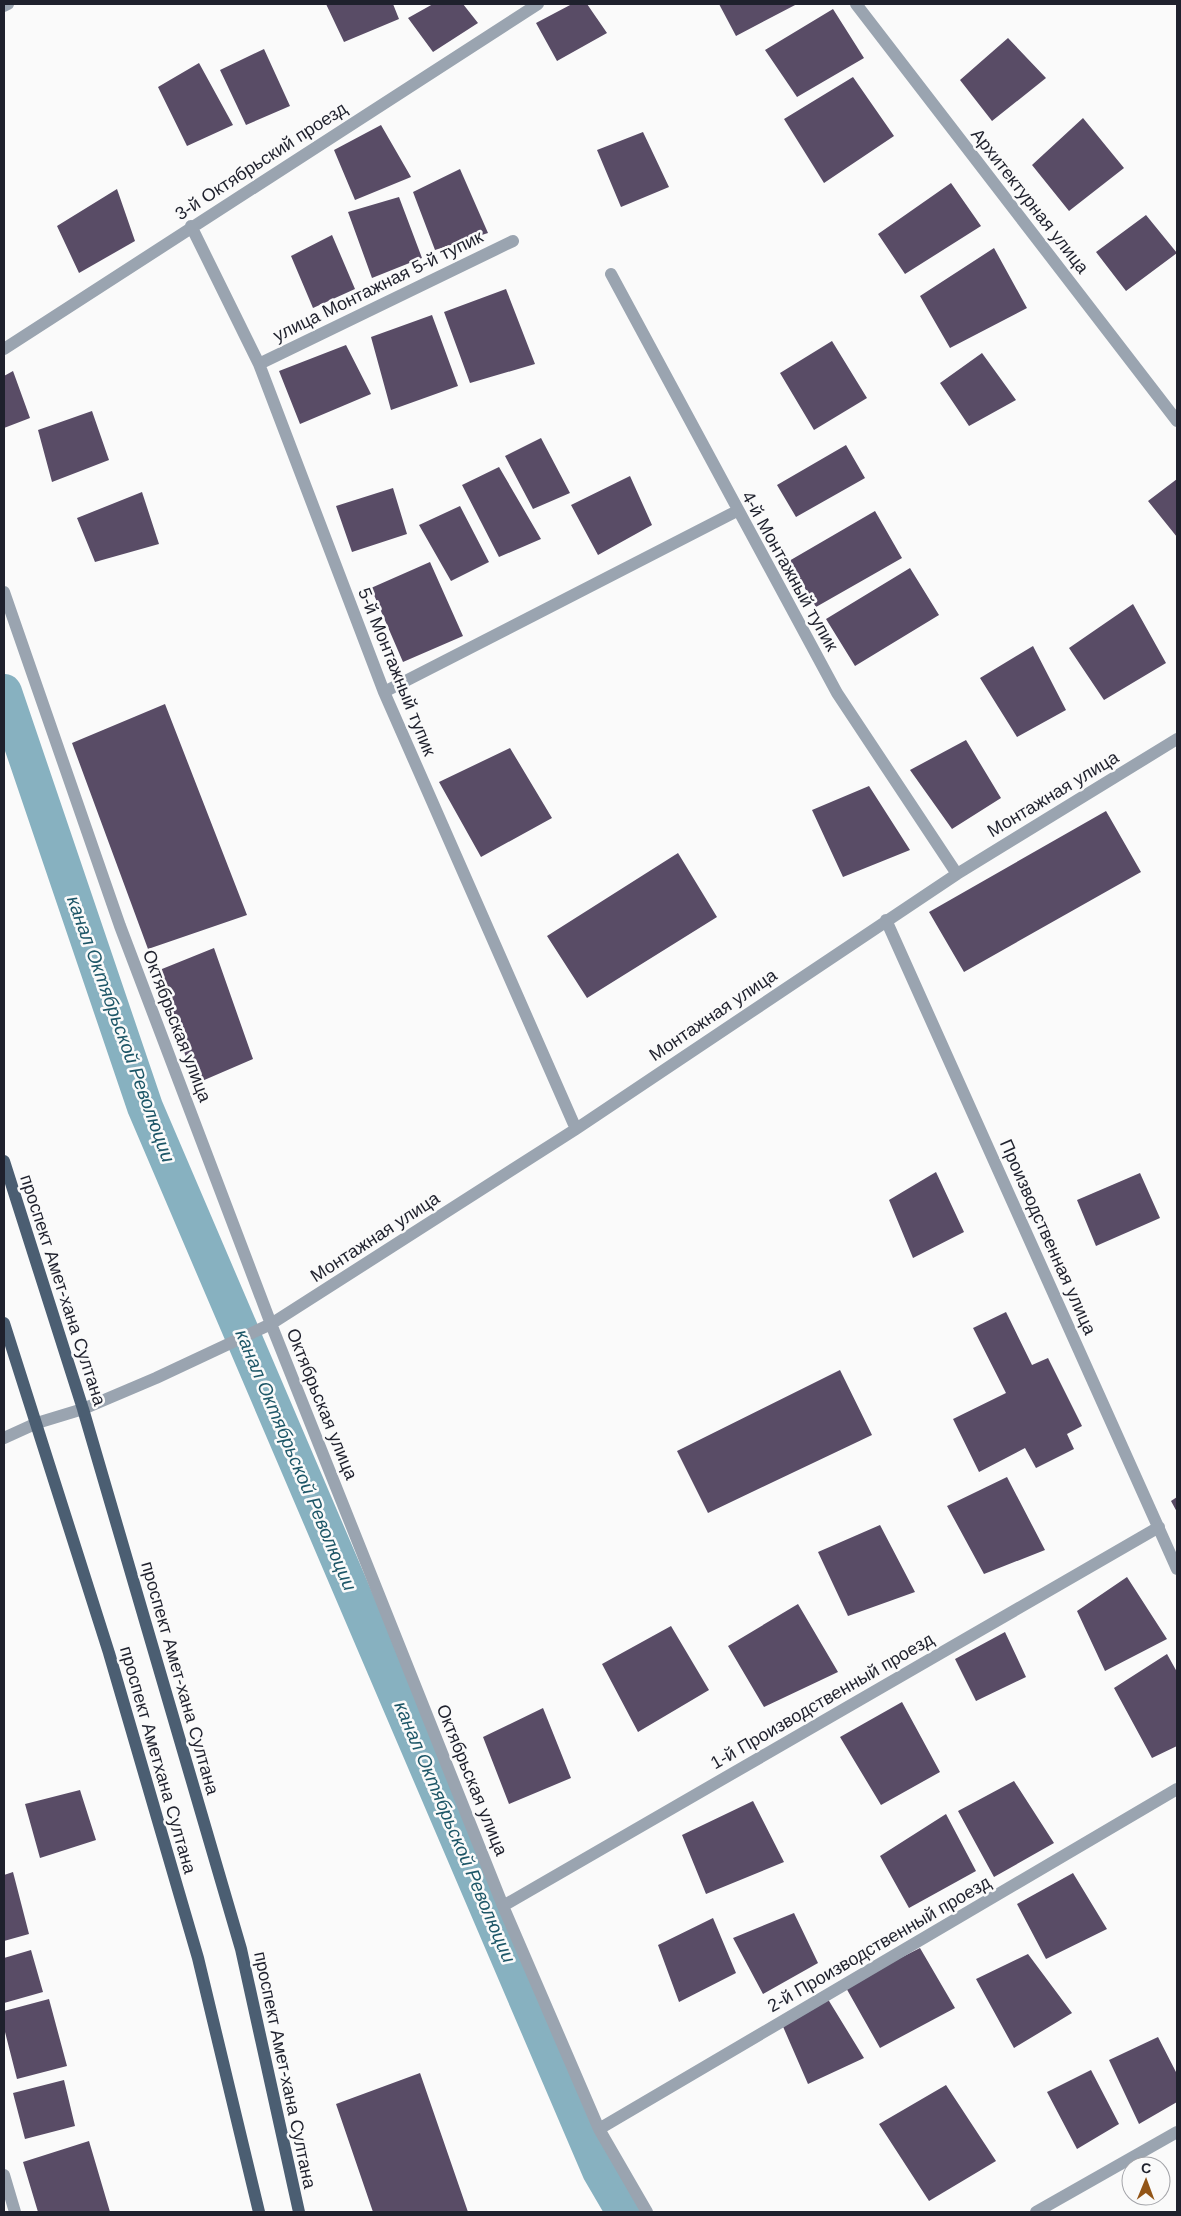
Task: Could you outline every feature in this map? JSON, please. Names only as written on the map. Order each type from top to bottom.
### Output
[{"type":"main road","name":"проспект Амет-хана Султана","points":[[4,1161],[83,1409],[241,1949],[299,2212]]},
{"type":"main road","name":"проспект Аметхана Султана","points":[[4,1323],[109,1653],[198,1958],[259,2212]]},
{"type":"street","points":[[4,6],[8,4]]},
{"type":"street","name":"3-й Октябрьский проезд","points":[[4,350],[191,226],[538,4]]},
{"type":"street","name":"Архитектурная улица","points":[[856,4],[1177,420]]},
{"type":"street","name":"5-й Монтажный тупик","points":[[191,226],[259,364],[384,692],[576,1129]]},
{"type":"street","name":"улица Монтажная 5-й тупик","points":[[259,364],[512,241]]},
{"type":"street","name":"4-й Монтажный тупик","points":[[611,274],[737,511],[837,693],[957,874]]},
{"type":"street","points":[[384,692],[737,511]]},
{"type":"street","name":"Октябрьская улица","points":[[4,592],[120,926],[271,1324],[503,1906],[599,2129],[647,2212]]},
{"type":"street","name":"Монтажная улица","points":[[4,1438],[37,1423],[83,1409],[156,1378],[271,1324],[576,1129],[957,874],[1177,739]]},
{"type":"street","name":"Производственная улица","points":[[886,920],[1177,1569]]},
{"type":"street","name":"1-й Производственный проезд","points":[[503,1906],[1159,1526]]},
{"type":"street","name":"2-й Производственный проезд","points":[[599,2129],[1177,1789]]},
{"type":"street","points":[[1036,2212],[1177,2132]]},
{"type":"street","points":[[4,2175],[15,2212]]},
{"type":"building","points":[[326,4],[393,4],[399,19],[344,42]]},
{"type":"building","points":[[433,4],[463,4],[478,23],[433,52],[408,18]]},
{"type":"building","points":[[572,4],[587,4],[607,33],[557,61],[536,23]]},
{"type":"building","points":[[719,4],[797,4],[736,36]]},
{"type":"building","points":[[833,9],[864,58],[797,97],[765,50]]},
{"type":"building","points":[[1008,38],[1046,78],[992,121],[960,80]]},
{"type":"building","points":[[264,49],[290,106],[246,125],[220,70]]},
{"type":"building","points":[[199,63],[233,125],[187,146],[158,87]]},
{"type":"building","points":[[853,77],[894,136],[824,183],[784,119]]},
{"type":"building","points":[[1083,118],[1124,168],[1069,211],[1032,165]]},
{"type":"building","points":[[381,125],[411,177],[355,200],[334,150]]},
{"type":"building","points":[[643,132],[669,187],[621,207],[597,150]]},
{"type":"building","points":[[460,169],[488,233],[435,250],[413,192]]},
{"type":"building","points":[[951,183],[981,226],[905,274],[878,234]]},
{"type":"building","points":[[117,189],[135,241],[79,273],[57,226]]},
{"type":"building","points":[[399,197],[422,258],[372,278],[348,212]]},
{"type":"building","points":[[1146,215],[1177,253],[1126,291],[1096,252]]},
{"type":"building","points":[[332,235],[355,289],[313,308],[291,256]]},
{"type":"building","points":[[994,248],[1027,308],[950,348],[920,296]]},
{"type":"building","points":[[506,289],[535,364],[470,383],[444,312]]},
{"type":"building","points":[[432,315],[458,386],[391,410],[371,337]]},
{"type":"building","points":[[832,341],[867,398],[814,430],[780,373]]},
{"type":"building","points":[[346,345],[371,394],[300,424],[279,371]]},
{"type":"building","points":[[982,353],[1016,400],[969,426],[940,383]]},
{"type":"building","points":[[13,371],[30,418],[4,428],[4,376]]},
{"type":"building","points":[[92,411],[109,460],[52,482],[38,430]]},
{"type":"building","points":[[541,438],[570,493],[533,509],[505,456]]},
{"type":"building","points":[[846,445],[865,478],[796,517],[777,485]]},
{"type":"building","points":[[499,467],[541,539],[499,557],[462,485]]},
{"type":"building","points":[[630,476],[652,525],[598,555],[571,505]]},
{"type":"building","points":[[1177,479],[1177,537],[1148,501]]},
{"type":"building","points":[[393,488],[407,534],[352,552],[336,506]]},
{"type":"building","points":[[142,492],[159,544],[95,562],[77,518]]},
{"type":"building","points":[[460,506],[489,562],[451,581],[419,525]]},
{"type":"building","points":[[875,511],[902,558],[816,607],[789,561]]},
{"type":"building","points":[[430,562],[463,636],[403,662],[371,588]]},
{"type":"building","points":[[910,568],[939,615],[855,666],[826,619]]},
{"type":"building","points":[[1133,604],[1166,663],[1104,700],[1069,648]]},
{"type":"building","points":[[1033,646],[1066,710],[1017,737],[980,678]]},
{"type":"building","points":[[165,704],[247,915],[148,949],[72,743]]},
{"type":"building","points":[[966,740],[1001,798],[952,829],[910,770]]},
{"type":"building","points":[[510,748],[552,818],[481,857],[439,782]]},
{"type":"building","points":[[869,786],[910,850],[843,877],[812,810]]},
{"type":"building","points":[[1106,811],[1141,872],[964,972],[929,912]]},
{"type":"building","points":[[678,853],[717,917],[587,998],[547,936]]},
{"type":"building","points":[[214,948],[253,1059],[195,1084],[157,971]]},
{"type":"building","points":[[936,1172],[964,1232],[913,1258],[889,1200]]},
{"type":"building","points":[[1140,1173],[1160,1218],[1096,1246],[1077,1200]]},
{"type":"building","points":[[1006,1312],[1032,1365],[1048,1358],[1082,1426],[1067,1434],[1074,1449],[1036,1468],[1025,1448],[979,1472],[953,1419],[1006,1393],[973,1328]]},
{"type":"building","points":[[840,1370],[872,1435],[708,1513],[677,1451]]},
{"type":"building","points":[[1007,1477],[1045,1550],[984,1574],[947,1506]]},
{"type":"building","points":[[1177,1497],[1177,1512],[1171,1501]]},
{"type":"building","points":[[880,1525],[915,1592],[848,1616],[818,1552]]},
{"type":"building","points":[[1127,1577],[1167,1639],[1105,1671],[1077,1611]]},
{"type":"building","points":[[798,1604],[838,1672],[764,1707],[728,1646]]},
{"type":"building","points":[[671,1626],[709,1690],[638,1732],[602,1664]]},
{"type":"building","points":[[1005,1632],[1026,1677],[976,1701],[955,1659]]},
{"type":"building","points":[[1167,1654],[1177,1672],[1177,1746],[1152,1758],[1114,1688]]},
{"type":"building","points":[[902,1702],[940,1772],[881,1805],[840,1737]]},
{"type":"building","points":[[543,1708],[571,1778],[509,1804],[483,1737]]},
{"type":"building","points":[[1014,1781],[1054,1843],[994,1877],[958,1811]]},
{"type":"building","points":[[80,1790],[96,1840],[40,1858],[25,1804]]},
{"type":"building","points":[[753,1801],[784,1862],[706,1894],[682,1835]]},
{"type":"building","points":[[946,1814],[976,1871],[909,1908],[880,1856]]},
{"type":"building","points":[[13,1872],[29,1934],[4,1941],[4,1875]]},
{"type":"building","points":[[1073,1873],[1107,1929],[1046,1959],[1017,1904]]},
{"type":"building","points":[[794,1913],[818,1963],[763,1994],[733,1938]]},
{"type":"building","points":[[713,1918],[736,1973],[679,2002],[658,1945]]},
{"type":"building","points":[[920,1948],[955,2008],[880,2048],[845,1986]]},
{"type":"building","points":[[31,1950],[43,1992],[4,2003],[4,1958]]},
{"type":"building","points":[[1028,1954],[1072,2013],[1014,2048],[976,1979]]},
{"type":"building","points":[[826,1996],[864,2058],[808,2084],[781,2022]]},
{"type":"building","points":[[49,1999],[67,2066],[17,2079],[4,2028],[4,2011]]},
{"type":"building","points":[[1158,2037],[1177,2074],[1177,2102],[1139,2124],[1109,2060]]},
{"type":"building","points":[[1091,2070],[1119,2124],[1077,2149],[1047,2092]]},
{"type":"building","points":[[420,2073],[468,2212],[373,2212],[336,2104]]},
{"type":"building","points":[[64,2080],[75,2126],[25,2139],[13,2093]]},
{"type":"building","points":[[946,2085],[996,2161],[929,2201],[879,2124]]},
{"type":"building","points":[[89,2141],[110,2212],[38,2212],[23,2162]]},
{"type":"waterway","name":"канал Октябрьской Революции","points":[[4,692],[145,1107],[600,2171],[624,2212]]}]
